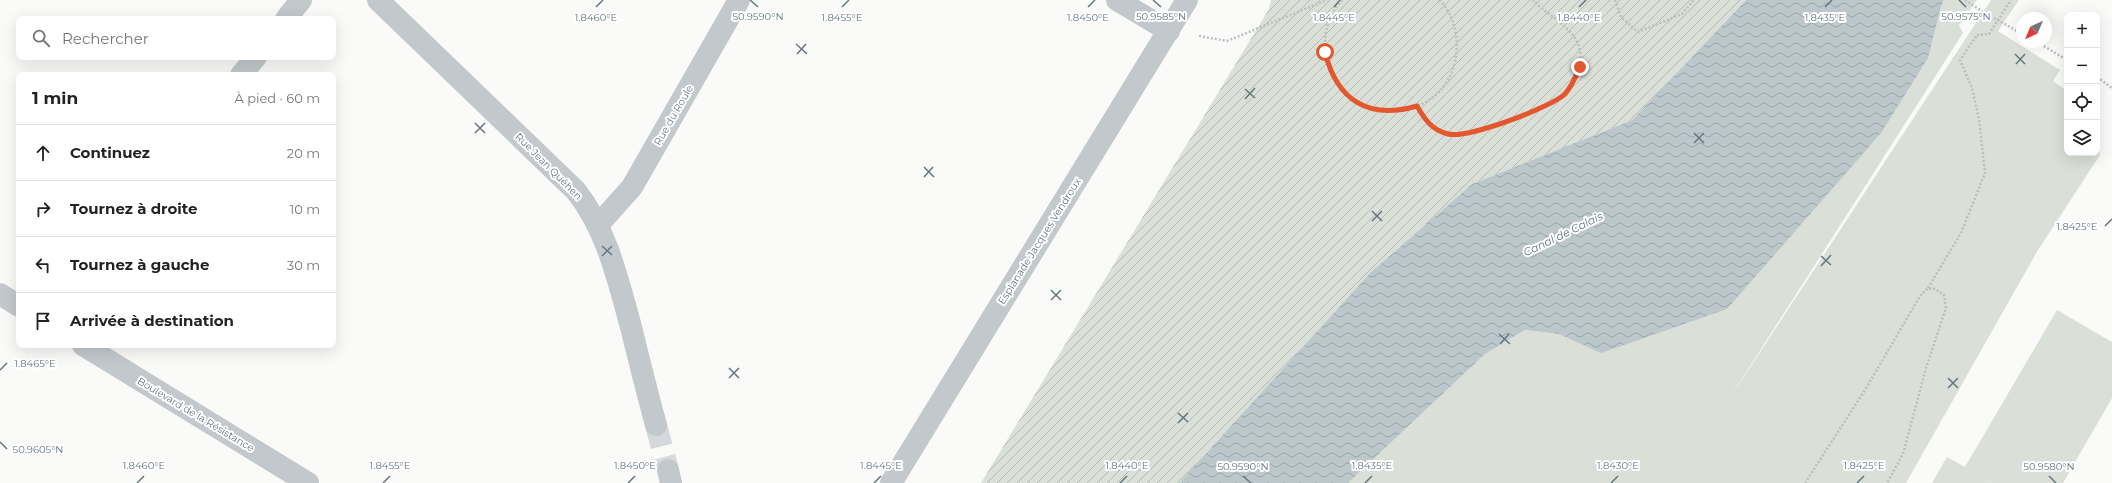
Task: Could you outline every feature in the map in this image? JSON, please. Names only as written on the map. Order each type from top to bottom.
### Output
[{"type":"street","points":[[288,16],[301,0]]},
{"type":"street","name":"Rue Jean Quéhen","points":[[378,0],[576,191],[599,224],[620,284],[656,425]]},
{"type":"street","name":"Rue du Roule","points":[[599,224],[632,187],[739,0]]},
{"type":"street","points":[[1117,0],[1169,31]]},
{"type":"street","name":"Esplanade Jacques Vendroux","points":[[891,483],[1187,0]]},
{"type":"street","points":[[244,72],[254,60]]},
{"type":"street","points":[[0,294],[16,304]]},
{"type":"street","name":"Boulevard de la Résistance","points":[[88,348],[308,483]]},
{"type":"path","points":[[1169,31],[1228,41],[1327,0]]},
{"type":"path","points":[[1342,0],[1327,25],[1325,39],[1325,52],[1333,79],[1352,99],[1364,106],[1390,112],[1417,106],[1433,96],[1446,83],[1455,61],[1457,36],[1454,24],[1439,0]]},
{"type":"path","points":[[1417,106],[1427,123],[1437,130],[1449,135],[1463,134],[1531,114],[1565,94],[1573,83],[1580,67],[1581,55],[1577,43],[1568,31],[1544,12],[1533,0]]},
{"type":"path","points":[[1615,0],[1621,17],[1638,32],[1682,14],[1694,0]]},
{"type":"path","points":[[1965,0],[1983,12]]},
{"type":"path","points":[[1805,483],[1865,390],[1920,296],[1928,288],[1961,233],[1985,173],[1979,119],[1972,88],[1960,60],[1977,35],[1989,34],[2011,0]]},
{"type":"path","points":[[1994,18],[2016,31]]},
{"type":"path","points":[[2047,48],[2064,58]]},
{"type":"path","points":[[2100,79],[2112,88]]},
{"type":"path","points":[[1887,483],[1903,454],[1926,368],[1946,308],[1944,295],[1935,289],[1928,288]]},
{"type":"shaded area","points":[[1271,0],[1746,0],[1632,120],[1472,184],[1371,272],[1179,483],[981,483],[1269,9]]},
{"type":"shaded area","points":[[1944,0],[1977,0],[1959,25],[1963,33],[1724,407],[1991,0],[2019,0],[1998,31],[2016,42],[2016,48],[2025,48],[2060,70],[2053,81],[2064,89],[2064,156],[2099,156],[2038,250],[1906,483],[1348,483],[1485,354],[1525,330],[1559,334],[1601,352],[1941,5]]},
{"type":"shaded area","points":[[2057,310],[2112,342],[2112,398],[2063,483],[1992,483],[1986,479],[1991,483],[1932,483],[1947,457],[1965,467]]},
{"type":"water","name":"Canal de Calais","points":[[1746,0],[1944,0],[1941,6],[1928,58],[1881,133],[1727,309],[1601,353],[1559,334],[1525,330],[1485,354],[1348,483],[1179,483],[1371,272],[1472,184],[1632,120]]},
{"type":"tunnel","points":[[656,425],[668,470]]},
{"type":"route","points":[[1325,52],[1333,79],[1341,90],[1352,99],[1364,106],[1390,112],[1417,106],[1427,123],[1437,130],[1449,135],[1463,134],[1531,114],[1565,94],[1573,83],[1580,67]]}]
